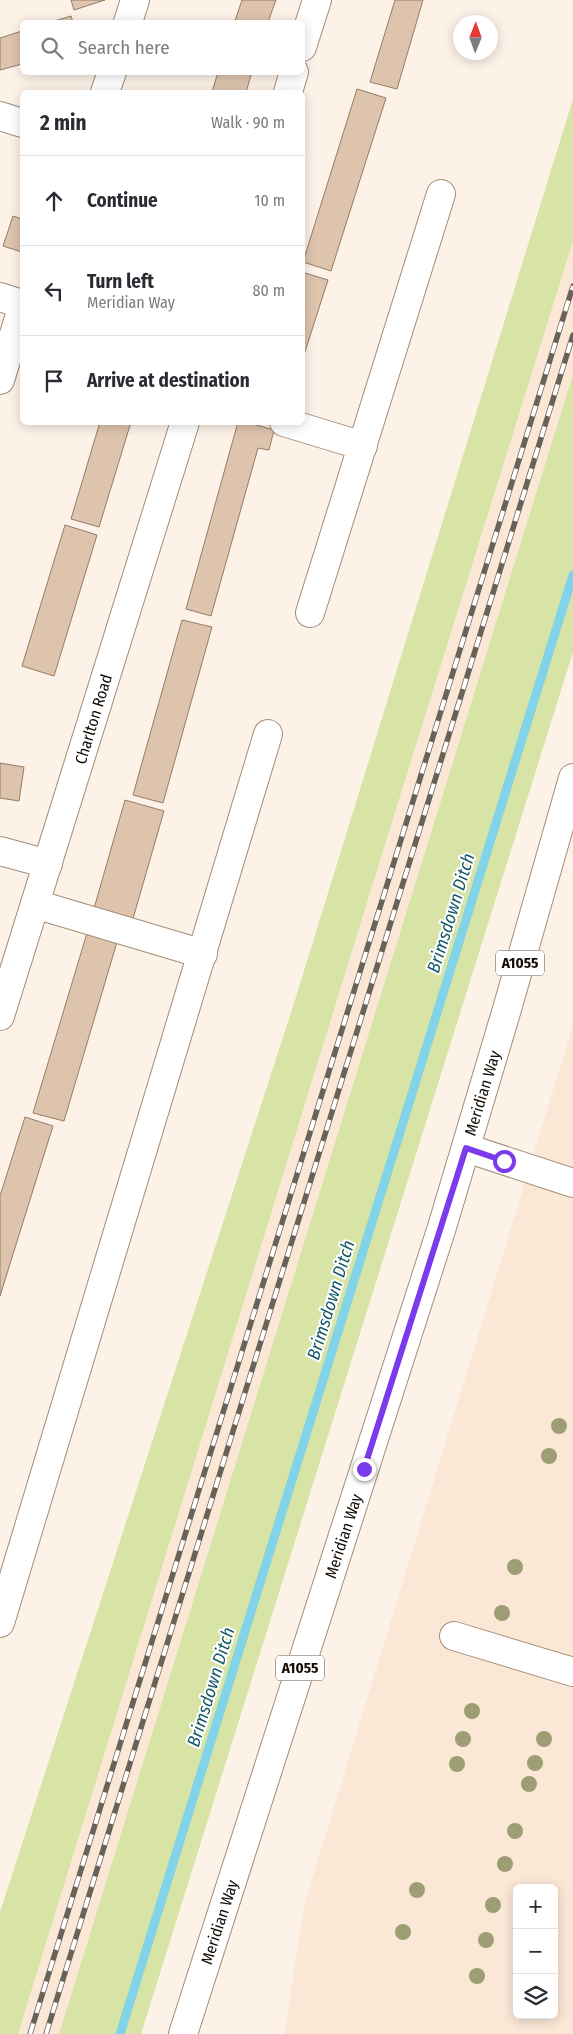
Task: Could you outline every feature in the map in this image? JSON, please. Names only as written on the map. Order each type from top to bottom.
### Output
[{"type":"main road","points":[[129,20],[135,0]]},
{"type":"main road","points":[[305,38],[317,0]]},
{"type":"main road","points":[[106,90],[111,75]]},
{"type":"main road","points":[[289,90],[293,75]]},
{"type":"main road","points":[[0,116],[20,122]]},
{"type":"main road","points":[[310,613],[442,194]]},
{"type":"main road","points":[[0,297],[20,305]]},
{"type":"main road","points":[[0,380],[20,313]]},
{"type":"main road","name":"Charlton Road","points":[[0,1016],[184,425]]},
{"type":"main road","points":[[294,425],[363,446]]},
{"type":"main road","points":[[0,1623],[268,734]]},
{"type":"main road","name":"Meridian Way","points":[[183,2034],[466,1148],[573,778]]},
{"type":"main road","points":[[0,851],[48,864]]},
{"type":"main road","points":[[35,904],[203,954]]},
{"type":"main road","points":[[466,1148],[573,1183]]},
{"type":"main road","points":[[454,1636],[573,1672]]},
{"type":"shaded area","points":[[573,241],[573,374],[59,2034],[18,2034],[374,880]]},
{"type":"shaded area","points":[[573,1025],[573,2034],[284,2034],[305,1902]]},
{"type":"green space","points":[[573,99],[573,241],[18,2034],[0,2034],[0,1912],[295,1000]]},
{"type":"green space","points":[[573,374],[573,652],[141,2034],[59,2034]]},
{"type":"building","points":[[71,0],[105,0],[74,10]]},
{"type":"building","points":[[242,0],[276,0],[269,20],[235,20]]},
{"type":"building","points":[[395,0],[423,0],[397,89],[370,82]]},
{"type":"building","points":[[71,16],[72,20],[58,20]]},
{"type":"building","points":[[20,32],[20,65],[0,70],[0,38]]},
{"type":"building","points":[[217,75],[251,75],[247,90],[213,90]]},
{"type":"building","points":[[357,89],[386,98],[331,271],[305,263],[305,256]]},
{"type":"building","points":[[13,216],[20,218],[20,251],[3,246]]},
{"type":"building","points":[[305,273],[328,280],[305,352]]},
{"type":"building","points":[[99,425],[130,425],[99,527],[71,519]]},
{"type":"building","points":[[237,425],[256,425],[274,430],[269,450],[258,448],[211,616],[186,609]]},
{"type":"building","points":[[65,525],[97,535],[54,676],[22,666]]},
{"type":"building","points":[[182,620],[212,627],[163,803],[133,795]]},
{"type":"building","points":[[0,763],[24,767],[19,801],[0,798]]},
{"type":"building","points":[[125,800],[164,811],[132,922],[93,912]]},
{"type":"building","points":[[87,933],[117,942],[64,1121],[33,1113]]},
{"type":"building","points":[[25,1117],[53,1126],[0,1296],[0,1196]]},
{"type":"waterway","name":"Brimsdown Ditch","points":[[120,2034],[573,575]]},
{"type":"railway","points":[[30,2034],[573,286]]},
{"type":"railway","points":[[46,2034],[573,335]]},
{"type":"route","points":[[364,1469],[466,1148],[504,1161]]}]
